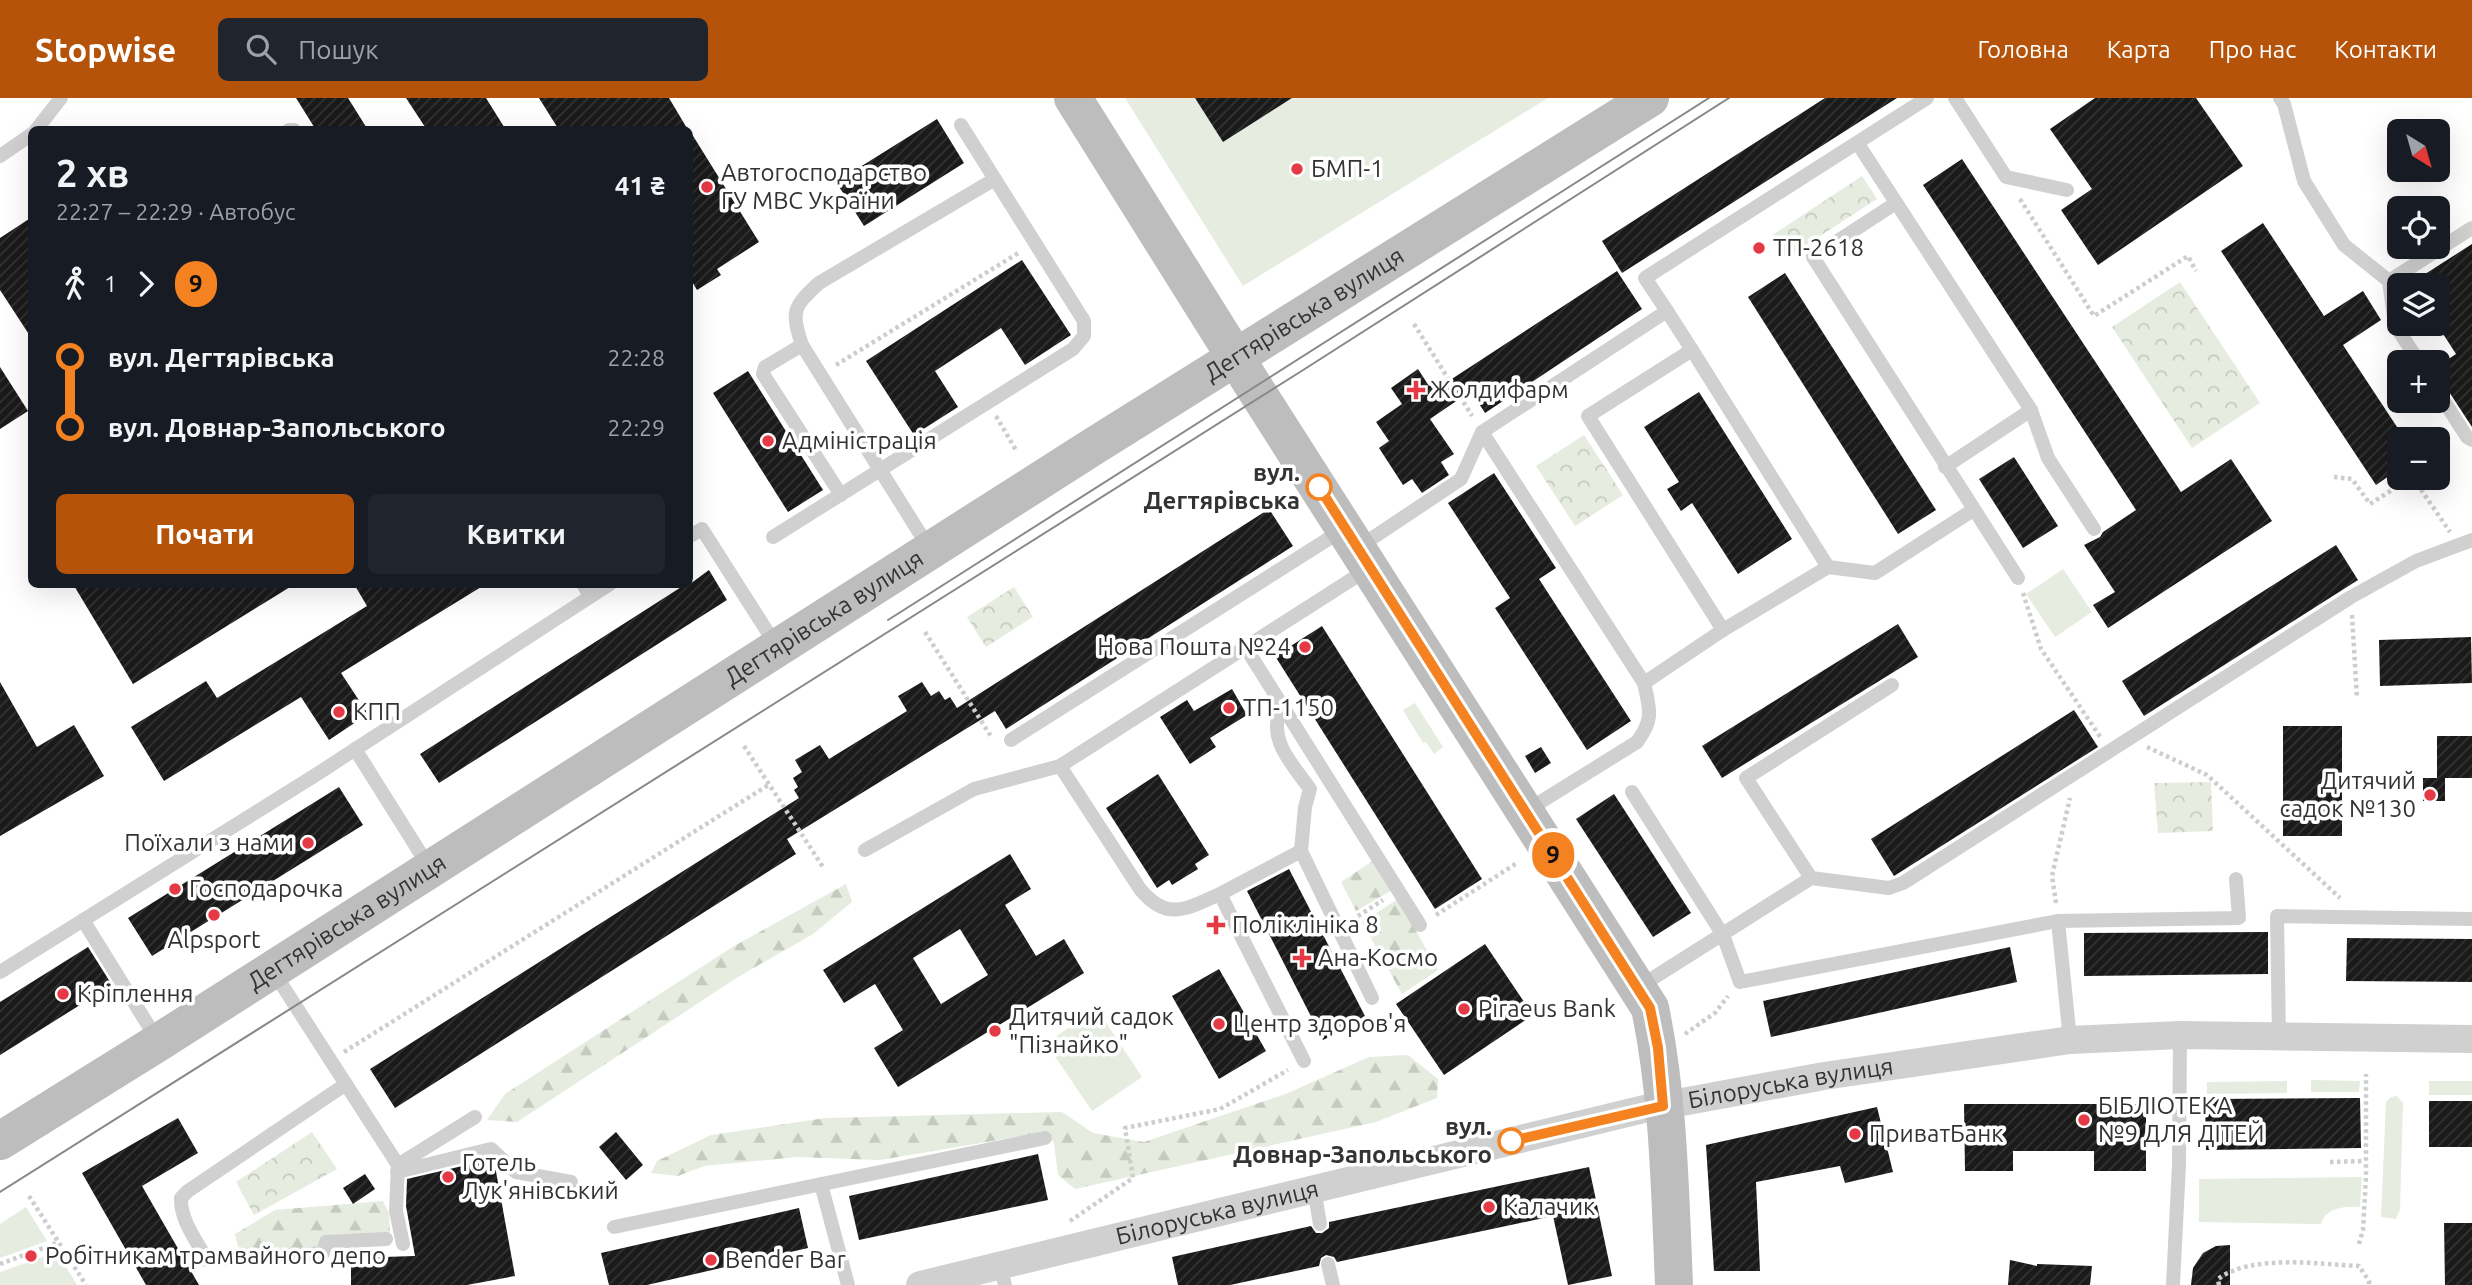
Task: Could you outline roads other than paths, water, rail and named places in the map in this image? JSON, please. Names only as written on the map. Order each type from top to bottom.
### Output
[{"type":"main road","points":[[1073,98],[1650,1008],[1658,1048],[1667,1134],[1674,1285]]},
{"type":"main road","name":"Дегтярівська вулиця","points":[[0,1141],[1650,98]]},
{"type":"street","name":"Білоруська вулиця","points":[[920,1285],[1003,1275],[1314,1189],[1663,1106],[1824,1076],[2070,1040],[2180,1035],[2472,1039]]},
{"type":"lane","points":[[39,126],[61,98]]},
{"type":"lane","points":[[1828,567],[1645,278],[1927,98]]},
{"type":"lane","points":[[1955,98],[2006,177],[2067,190]]},
{"type":"lane","points":[[2286,100],[2304,181],[2344,245],[2387,279]]},
{"type":"lane","points":[[773,537],[1073,349],[1084,336],[1084,321],[961,125]]},
{"type":"lane","points":[[0,156],[28,137]]},
{"type":"lane","points":[[1858,144],[2031,410],[2048,458],[2094,528]]},
{"type":"lane","points":[[931,551],[820,376],[802,345],[794,319],[801,300],[819,283],[995,179]]},
{"type":"lane","points":[[1896,203],[1812,257],[2018,578]]},
{"type":"lane","points":[[2402,273],[2472,228]]},
{"type":"lane","points":[[1011,740],[1358,548],[1461,479],[1482,432],[1667,311]]},
{"type":"lane","points":[[802,345],[765,368],[763,373],[841,495]]},
{"type":"lane","points":[[1692,350],[1588,416],[1723,630]]},
{"type":"lane","points":[[1945,467],[2031,410]]},
{"type":"lane","points":[[2450,411],[2467,437],[2472,440]]},
{"type":"lane","points":[[1482,432],[1644,683],[1651,714],[1646,729],[1637,742],[1525,811]]},
{"type":"lane","points":[[1644,683],[1723,630],[1828,567],[1875,573],[1973,510]]},
{"type":"lane","points":[[693,534],[702,529],[777,648]]},
{"type":"lane","points":[[1638,988],[1811,878],[1889,888],[1903,883],[2351,597],[2416,561],[2472,540]]},
{"type":"lane","points":[[865,850],[974,789],[1060,765],[1246,648],[1358,548]]},
{"type":"lane","points":[[0,972],[355,749],[587,590]]},
{"type":"lane","points":[[1246,648],[1420,925]]},
{"type":"lane","points":[[1811,878],[1746,778],[1892,685]]},
{"type":"lane","points":[[1282,705],[1276,718],[1278,741],[1310,789],[1305,807],[1301,851],[1372,998]]},
{"type":"lane","points":[[355,749],[431,869]]},
{"type":"lane","points":[[1060,765],[1139,889],[1153,905],[1183,910],[1220,894],[1301,851]]},
{"type":"lane","points":[[1632,792],[1723,936],[1740,982],[2058,921],[2239,918],[2236,879]]},
{"type":"lane","points":[[1220,894],[1304,1061]]},
{"type":"lane","points":[[2279,1036],[2277,916],[2472,919]]},
{"type":"lane","points":[[83,920],[159,1042]]},
{"type":"lane","points":[[2058,921],[2070,1040]]},
{"type":"lane","points":[[272,970],[398,1168],[396,1211],[403,1244]]},
{"type":"lane","points":[[2173,1285],[2179,1164],[2180,1035]]},
{"type":"lane","points":[[346,1084],[188,1191],[181,1198],[181,1207],[186,1222],[207,1260],[323,1253],[326,1242],[386,1238]]},
{"type":"lane","points":[[398,1168],[475,1116]]},
{"type":"lane","points":[[614,1227],[1045,1138]]},
{"type":"lane","points":[[398,1168],[491,1149],[516,1172],[571,1182]]},
{"type":"lane","points":[[821,1184],[848,1285]]},
{"type":"lane","points":[[1314,1189],[1320,1224]]},
{"type":"lane","points":[[1328,1264],[1333,1285]]},
{"type":"tram line","points":[[888,620],[1709,98]]},
{"type":"tram line","points":[[0,1192],[1300,372],[1729,98]]},
{"type":"place","name":"БМП-1","points":[[1297,169]]},
{"type":"place","name":"Автогосподарство ГУ МВС України","points":[[707,187]]},
{"type":"place","name":"ТП-2618","points":[[1759,248]]},
{"type":"place","name":"Жолдифарм","points":[[1416,390]]},
{"type":"place","name":"Адміністрація","points":[[768,441]]},
{"type":"place","name":"вул. Дегтярівська","points":[[1319,487]]},
{"type":"place","name":"Нова Пошта №24","points":[[1305,647]]},
{"type":"place","name":"ТП-1150","points":[[1229,708]]},
{"type":"place","name":"КПП","points":[[339,712]]},
{"type":"place","name":"Дитячий садок №130","points":[[2430,795]]},
{"type":"place","name":"Поїхали з нами","points":[[308,843]]},
{"type":"place","name":"Господарочка","points":[[175,889]]},
{"type":"place","name":"Alpsport","points":[[214,915]]},
{"type":"place","name":"Поліклініка 8","points":[[1216,925]]},
{"type":"place","name":"Ана-Космо","points":[[1302,958]]},
{"type":"place","name":"Кріплення","points":[[63,994]]},
{"type":"place","name":"Piraeus Bank","points":[[1464,1009]]},
{"type":"place","name":"Центр здоров'я","points":[[1219,1024]]},
{"type":"place","name":"Дитячий садок \"Пізнайко\"","points":[[995,1031]]},
{"type":"place","name":"БІБЛІОТЕКА №9 ДЛЯ ДІТЕЙ","points":[[2084,1120]]},
{"type":"place","name":"ПриватБанк","points":[[1855,1134]]},
{"type":"place","name":"вул. Довнар-Запольського","points":[[1511,1141]]},
{"type":"place","name":"Готель Лук'янівський","points":[[448,1177]]},
{"type":"place","name":"Калачик","points":[[1489,1207]]},
{"type":"place","name":"Робітникам трамвайного депо","points":[[31,1256]]},
{"type":"place","name":"Bender Bar","points":[[711,1260]]}]
